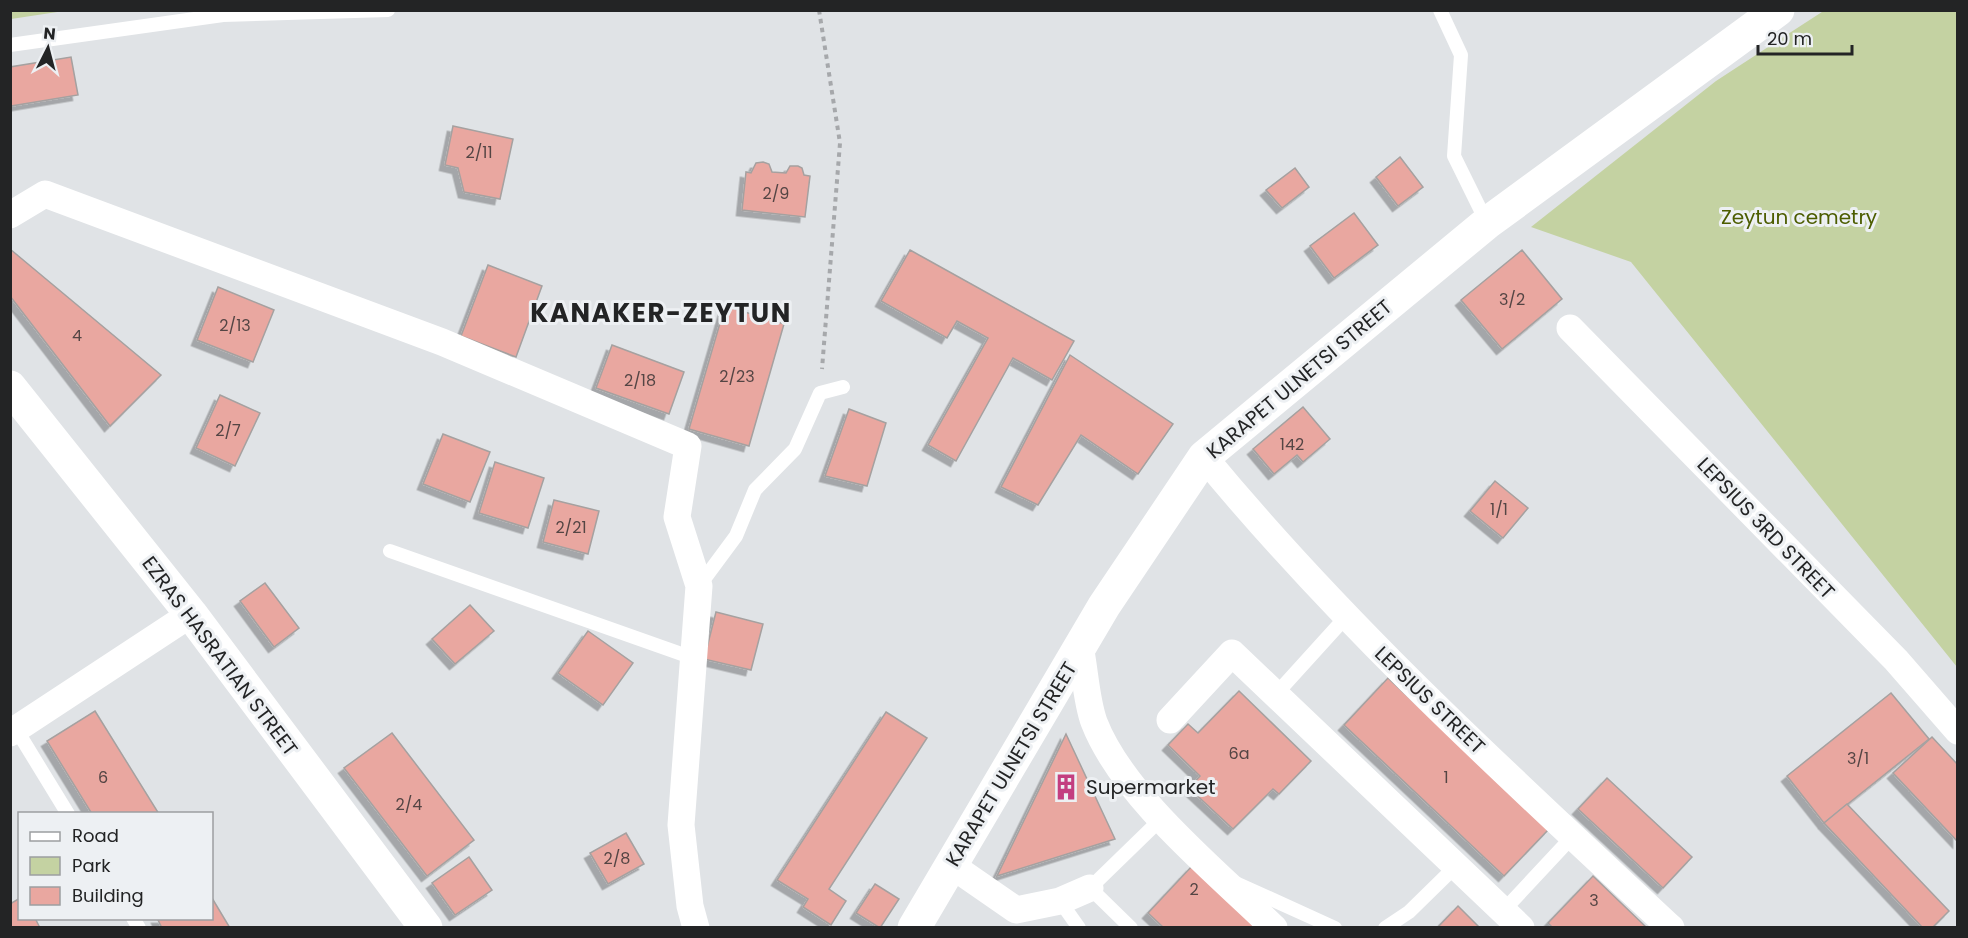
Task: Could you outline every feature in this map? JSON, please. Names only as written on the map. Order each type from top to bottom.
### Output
[{"type":"street","name":"KARAPET ULNETSI STREET","points":[[914,927],[1104,606],[1204,458],[1487,223],[1778,10]]},
{"type":"street","points":[[10,215],[45,194],[442,342],[688,446],[676,517],[699,586],[681,825],[690,906],[696,927]]},
{"type":"street","name":"LEPSIUS 3RD STREET","points":[[1570,328],[1896,660],[1958,731]]},
{"type":"street","name":"EZRAS HASRATIAN STREET","points":[[10,387],[185,619],[426,927]]},
{"type":"street","name":"EZRAS HASRATIAN STREET","points":[[10,406],[185,619],[405,927]]},
{"type":"street","name":"LEPSIUS STREET","points":[[1204,458],[1254,518],[1345,618],[1573,837],[1671,927]]},
{"type":"street","points":[[13,731],[185,619]]},
{"type":"street","points":[[1080,646],[1094,722],[1122,770],[1162,818],[1274,927]]},
{"type":"street","points":[[1170,720],[1232,653],[1277,693],[1513,919]]},
{"type":"street","points":[[951,865],[1016,910],[1060,902],[1090,888]]},
{"type":"lane","points":[[10,45],[223,15],[388,10]]},
{"type":"lane","points":[[1440,10],[1461,54],[1454,156],[1487,223]]},
{"type":"lane","points":[[699,586],[736,536],[755,490],[795,449],[820,393],[843,387]]},
{"type":"lane","points":[[390,551],[693,658]]},
{"type":"lane","points":[[1277,693],[1345,618]]},
{"type":"lane","points":[[13,731],[67,812]]},
{"type":"lane","points":[[1131,927],[1090,888],[1162,818]]},
{"type":"lane","points":[[1513,919],[1573,837]]},
{"type":"lane","points":[[1385,927],[1409,912],[1456,866]]},
{"type":"lane","points":[[1222,877],[1335,927]]},
{"type":"lane","points":[[1060,902],[1079,927]]},
{"type":"path","points":[[819,10],[840,142],[820,393]]},
{"type":"green space","points":[[11,10],[64,10],[64,11],[11,19]]},
{"type":"green space","name":"Zeytun cemetry","points":[[1825,10],[1957,11],[1957,667],[1631,262],[1531,227],[1716,81]]},
{"type":"building","points":[[71,57],[78,95],[11,106],[10,67]]},
{"type":"building","points":[[453,126],[513,139],[500,199],[464,192],[458,168],[445,165]]},
{"type":"building","points":[[1400,157],[1423,187],[1398,206],[1376,177]]},
{"type":"building","points":[[756,163],[769,164],[772,172],[786,173],[790,166],[798,166],[802,168],[804,175],[810,176],[805,217],[742,210],[746,172],[751,173]]},
{"type":"building","points":[[1295,168],[1309,187],[1282,208],[1266,190]]},
{"type":"building","points":[[1354,213],[1378,245],[1334,278],[1310,246]]},
{"type":"building","points":[[10,249],[161,375],[110,426],[10,296]]},
{"type":"building","points":[[910,250],[1074,341],[1052,380],[1013,358],[956,461],[928,445],[988,338],[957,321],[947,338],[881,301]]},
{"type":"building","points":[[1522,250],[1562,299],[1502,349],[1461,300]]},
{"type":"building","points":[[488,265],[542,286],[516,357],[461,336]]},
{"type":"building","points":[[218,287],[274,310],[253,362],[197,340]]},
{"type":"building","points":[[725,306],[784,324],[749,446],[689,429]]},
{"type":"building","points":[[612,345],[684,372],[669,414],[596,388]]},
{"type":"building","points":[[1070,355],[1173,424],[1138,474],[1081,435],[1038,505],[1001,487]]},
{"type":"building","points":[[220,395],[260,413],[235,466],[196,448]]},
{"type":"building","points":[[1303,407],[1330,439],[1303,462],[1297,455],[1274,474],[1253,449]]},
{"type":"building","points":[[849,409],[886,423],[867,486],[825,476]]},
{"type":"building","points":[[443,434],[490,452],[470,502],[423,484]]},
{"type":"building","points":[[495,462],[544,478],[528,528],[479,513]]},
{"type":"building","points":[[1495,481],[1528,508],[1503,538],[1470,511]]},
{"type":"building","points":[[554,500],[599,511],[588,554],[543,542]]},
{"type":"building","points":[[265,583],[299,628],[274,647],[240,601]]},
{"type":"building","points":[[470,605],[494,631],[455,664],[432,639]]},
{"type":"building","points":[[716,612],[763,624],[751,670],[704,659]]},
{"type":"building","points":[[588,631],[633,663],[603,705],[558,673]]},
{"type":"building","points":[[1388,678],[1549,829],[1504,876],[1344,725]]},
{"type":"building","points":[[1239,691],[1311,761],[1279,794],[1273,789],[1233,829],[1189,788],[1200,776],[1168,745],[1188,724],[1198,733]]},
{"type":"building","points":[[1891,693],[1929,739],[1824,823],[1787,776]]},
{"type":"building","points":[[95,711],[158,812],[91,812],[47,741]]},
{"type":"building","points":[[886,712],[927,738],[829,889],[846,901],[831,925],[803,907],[808,899],[777,880]]},
{"type":"building","points":[[392,733],[474,840],[427,876],[344,768]]},
{"type":"building","name":"Supermarket","points":[[1066,734],[1115,839],[997,876]]},
{"type":"building","points":[[1932,737],[1958,765],[1958,842],[1893,773]]},
{"type":"building","points":[[1607,778],[1692,857],[1663,888],[1578,809]]},
{"type":"building","points":[[1847,804],[1949,911],[1932,928],[1923,928],[1824,823]]},
{"type":"building","points":[[626,833],[644,864],[608,884],[590,853]]},
{"type":"building","points":[[469,857],[492,890],[455,915],[432,883]]},
{"type":"building","points":[[1192,866],[1258,928],[1164,928],[1148,913]]},
{"type":"building","points":[[1593,876],[1647,928],[1553,928],[1548,923]]},
{"type":"building","points":[[875,884],[899,899],[880,928],[856,913]]},
{"type":"building","points":[[18,899],[18,920],[36,920],[40,928],[10,928],[10,904]]},
{"type":"building","points":[[213,900],[230,928],[162,928],[158,920],[213,920]]},
{"type":"building","points":[[1458,906],[1480,928],[1437,928]]},
{"type":"place","name":"Supermarket","points":[[1066,787]]},
{"type":"district","name":"KANAKER-ZEYTUN","points":[[661,313]]}]
